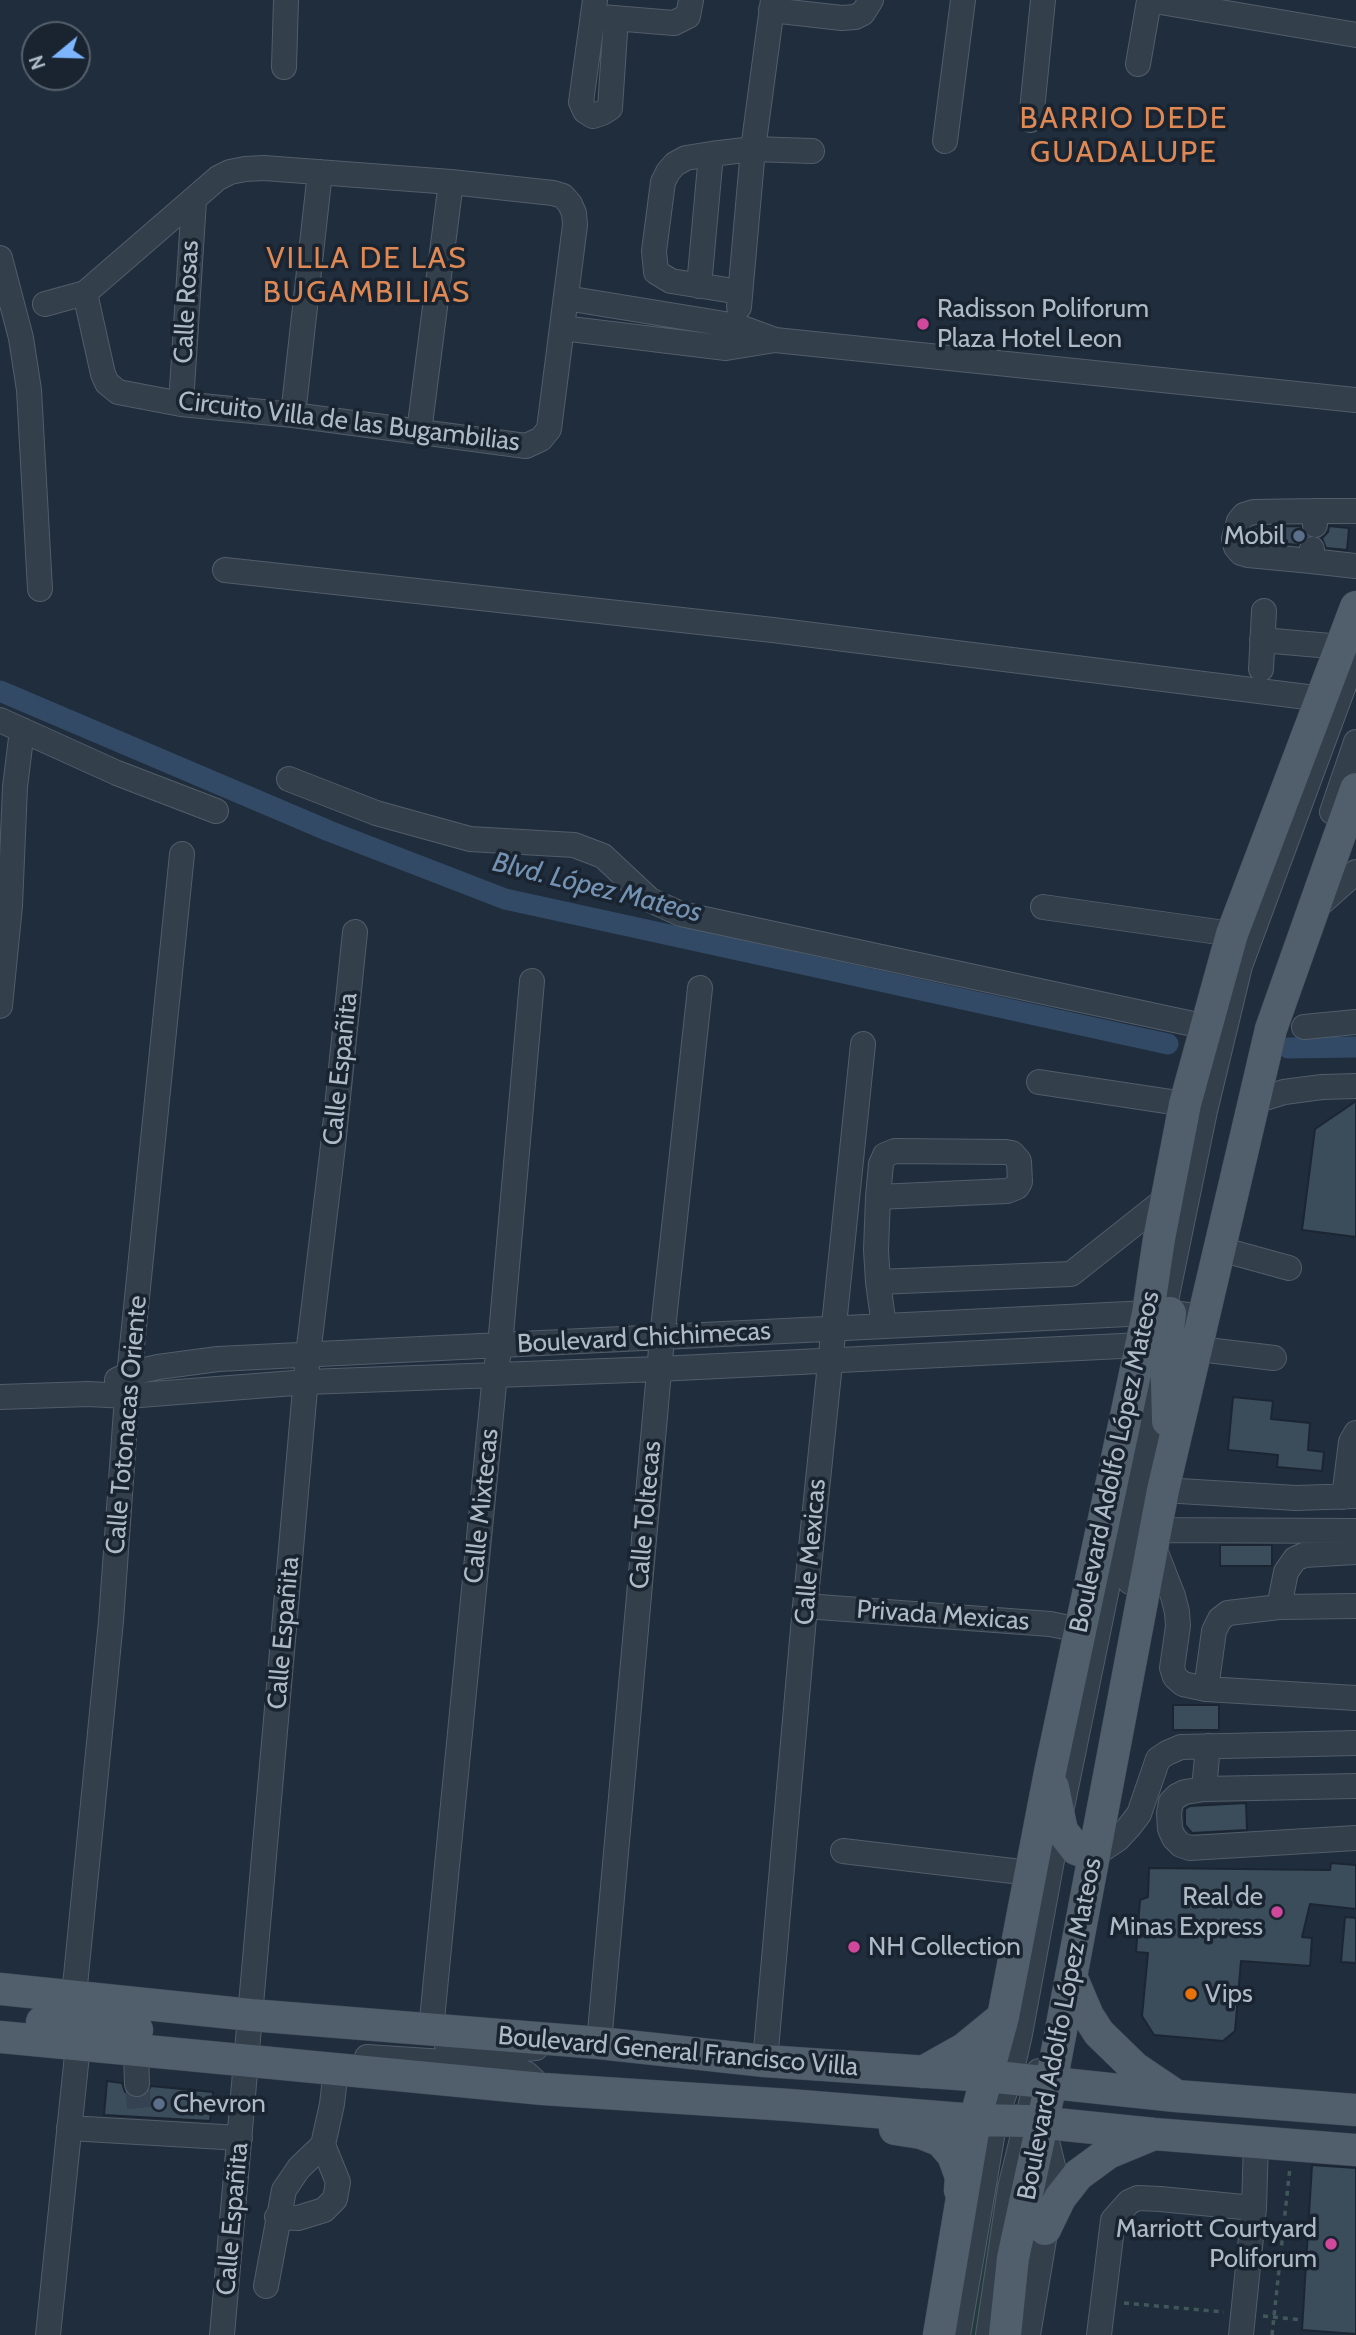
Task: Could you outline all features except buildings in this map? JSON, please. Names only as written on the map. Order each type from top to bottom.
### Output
[{"type":"main road","name":"Boulevard Adolfo López Mateos","points":[[939,2335],[957,2234],[1009,2121],[1021,2080],[1071,1976],[1089,1855],[1174,1446],[1166,1346],[1175,1314],[1167,1198],[1185,1104],[1232,934],[1323,699],[1349,650],[1356,607]]},
{"type":"main road","name":"Boulevard Adolfo López Mateos","points":[[1005,2335],[1013,2258],[1009,2121],[1021,2080],[1003,2017],[1080,1630],[1175,1314],[1220,1249],[1270,1029],[1356,789]]},
{"type":"main road","points":[[1166,1346],[1168,1421],[1174,1446]]},
{"type":"main road","points":[[1050,1772],[1062,1831],[1068,1842],[1089,1855]]},
{"type":"main road","points":[[1071,1976],[1098,2033],[1135,2068],[1176,2096]]},
{"type":"main road","name":"Boulevard General Francisco Villa","points":[[0,1989],[74,1996],[247,2036],[336,2070],[542,2089],[1009,2121],[1356,2150]]},
{"type":"main road","points":[[923,2072],[964,2049],[1003,2017]]},
{"type":"main road","points":[[4,2025],[59,2022],[214,2039],[232,2034],[247,2036]]},
{"type":"main road","name":"Boulevard General Francisco Villa","points":[[4,2025],[78,2045],[136,2051],[247,2036],[431,2030],[599,2043],[765,2061],[1021,2080],[1176,2096],[1356,2110]]},
{"type":"main road","points":[[789,2105],[816,2119],[921,2133],[940,2141],[953,2155],[961,2177],[957,2234]]},
{"type":"main road","points":[[1045,2229],[1060,2198],[1078,2175],[1108,2152],[1154,2134]]},
{"type":"street","points":[[284,67],[286,0]]},
{"type":"street","points":[[581,102],[601,12],[674,23],[688,16],[691,0]]},
{"type":"street","points":[[737,326],[752,149],[772,5],[842,18],[863,13],[871,0]]},
{"type":"street","points":[[945,141],[963,0]]},
{"type":"street","points":[[1031,120],[1043,0]]},
{"type":"street","points":[[1138,64],[1149,1],[1356,35]]},
{"type":"street","points":[[740,292],[662,278],[656,272],[654,251],[663,182],[668,172],[675,164],[687,158],[711,154],[752,149],[812,151]]},
{"type":"street","points":[[699,286],[711,154]]},
{"type":"street","name":"Circuito Villa de las Bugambilias","points":[[45,304],[85,293],[218,178],[238,170],[264,168],[553,192],[563,196],[570,204],[575,225],[549,429],[541,439],[526,446],[293,415],[181,404],[118,392],[107,383],[85,293]]},
{"type":"street","points":[[293,415],[320,172]]},
{"type":"street","points":[[419,432],[451,182]]},
{"type":"street","name":"Calle Rosas","points":[[181,404],[194,201]]},
{"type":"street","points":[[0,258],[21,338],[29,390],[40,589]]},
{"type":"street","points":[[566,299],[737,326],[775,340],[1356,400]]},
{"type":"street","points":[[562,328],[726,348],[775,340]]},
{"type":"street","points":[[1356,511],[1313,537],[1356,566]]},
{"type":"street","points":[[225,570],[787,632],[1323,699]]},
{"type":"street","points":[[1261,669],[1264,611]]},
{"type":"street","points":[[1175,1314],[1205,1111],[1240,966],[1349,650],[1262,640]]},
{"type":"street","points":[[0,1006],[10,906],[8,785],[11,725],[117,773],[216,811]]},
{"type":"street","points":[[1175,1314],[1256,1028],[1356,742]]},
{"type":"street","points":[[289,779],[376,813],[470,839],[574,845],[603,856],[650,900],[681,914],[1207,1027]]},
{"type":"street","name":"Calle Totonacas Oriente","points":[[74,1996],[111,1621],[129,1385],[182,854]]},
{"type":"street","points":[[1312,911],[1346,894],[1356,872]]},
{"type":"street","points":[[1043,907],[1232,934]]},
{"type":"street","name":"Calle Españita","points":[[222,2335],[308,1355],[355,932]]},
{"type":"street","name":"Calle Mixtecas","points":[[431,2030],[499,1346],[532,981]]},
{"type":"street","name":"Calle Toltecas","points":[[599,2043],[659,1369],[700,988]]},
{"type":"street","points":[[1304,1027],[1356,1022]]},
{"type":"street","name":"Calle Mexicas","points":[[765,2061],[805,1606],[863,1044]]},
{"type":"street","points":[[1039,1082],[1185,1104]]},
{"type":"street","points":[[1252,1102],[1322,1087],[1356,1087]]},
{"type":"street","points":[[878,1197],[1007,1191],[1017,1187],[1020,1182],[1020,1161],[1012,1153],[1006,1152],[890,1152],[882,1159],[878,1197],[878,1282],[884,1325]]},
{"type":"street","points":[[878,1282],[1071,1274],[1167,1198]]},
{"type":"street","points":[[1220,1249],[1289,1268]]},
{"type":"street","name":"Boulevard Chichimecas","points":[[0,1397],[89,1394],[129,1385],[194,1361],[884,1325],[1175,1314]]},
{"type":"street","points":[[1021,2080],[1060,1817],[1166,1346]]},
{"type":"street","name":"Boulevard Chichimecas","points":[[129,1385],[307,1382],[659,1369],[1166,1346],[1274,1358]]},
{"type":"street","points":[[1021,2080],[1089,1855],[1139,1528],[1167,1392]]},
{"type":"street","points":[[1163,1490],[1296,1498],[1350,1497],[1351,1442],[1356,1433]]},
{"type":"street","points":[[1356,1531],[1154,1538],[1177,1612],[1178,1626],[1172,1668],[1175,1677],[1183,1684],[1206,1689],[1356,1698]]},
{"type":"street","points":[[1279,1607],[1286,1572],[1296,1559],[1304,1555],[1356,1552]]},
{"type":"street","name":"Privada Mexicas","points":[[805,1606],[1050,1624],[1080,1630]]},
{"type":"street","points":[[1206,1689],[1214,1631],[1220,1619],[1228,1613],[1279,1607],[1356,1606]]},
{"type":"street","points":[[1089,1855],[1118,1839],[1139,1814],[1158,1759],[1167,1752],[1181,1747],[1356,1743]]},
{"type":"street","points":[[1204,1789],[1208,1746]]},
{"type":"street","points":[[1356,1786],[1204,1789],[1185,1792],[1171,1802],[1169,1813],[1170,1829],[1181,1845],[1205,1848],[1356,1838]]},
{"type":"street","points":[[843,1851],[1030,1873]]},
{"type":"street","points":[[247,2036],[503,2051],[535,2048],[560,2041]]},
{"type":"street","points":[[247,2036],[507,2066],[527,2074],[542,2089]]},
{"type":"street","points":[[48,2335],[78,2045]]},
{"type":"street","points":[[136,2051],[137,2084]]},
{"type":"street","points":[[266,2286],[284,2190],[299,2168],[323,2145],[336,2070]]},
{"type":"street","points":[[1009,2121],[1055,2174],[1028,2335]]},
{"type":"street","points":[[958,2335],[1009,2121]]},
{"type":"street","points":[[988,2335],[1010,2188],[1009,2121]]},
{"type":"street","points":[[69,2128],[140,2125],[240,2138]]},
{"type":"street","points":[[1242,2325],[1254,2208],[1256,2142]]},
{"type":"street","points":[[277,2217],[298,2218],[324,2210],[335,2199],[338,2182],[323,2145]]},
{"type":"street","points":[[1099,2335],[1113,2220],[1129,2202],[1138,2198],[1160,2199],[1254,2208]]},
{"type":"path","points":[[1272,2335],[1293,2144]]},
{"type":"path","points":[[1102,2300],[1242,2325],[1274,2317],[1302,2320]]},
{"type":"green space","points":[[992,2181],[1001,2183],[986,2263],[983,2335],[964,2335]]},
{"type":"waterway","name":"Blvd. López Mateos","points":[[0,691],[329,831],[505,899],[1168,1044]]},
{"type":"waterway","points":[[1288,1048],[1356,1047]]},
{"type":"tunnel","points":[[137,2084],[140,2118]]},
{"type":"place","name":"Radisson Poliforum Plaza Hotel Leon","points":[[923,324]]},
{"type":"place","name":"Mobil","points":[[1299,536]]},
{"type":"place","name":"Real de Minas Express","points":[[1277,1912]]},
{"type":"place","name":"NH Collection","points":[[854,1947]]},
{"type":"place","name":"Vips","points":[[1191,1994]]},
{"type":"place","name":"Chevron","points":[[159,2104]]},
{"type":"place","name":"Marriott Courtyard Poliforum","points":[[1331,2244]]},
{"type":"district","name":"BARRIO DEDE GUADALUPE","points":[[1124,136]]},
{"type":"district","name":"VILLA DE LAS BUGAMBILIAS","points":[[367,276]]}]
